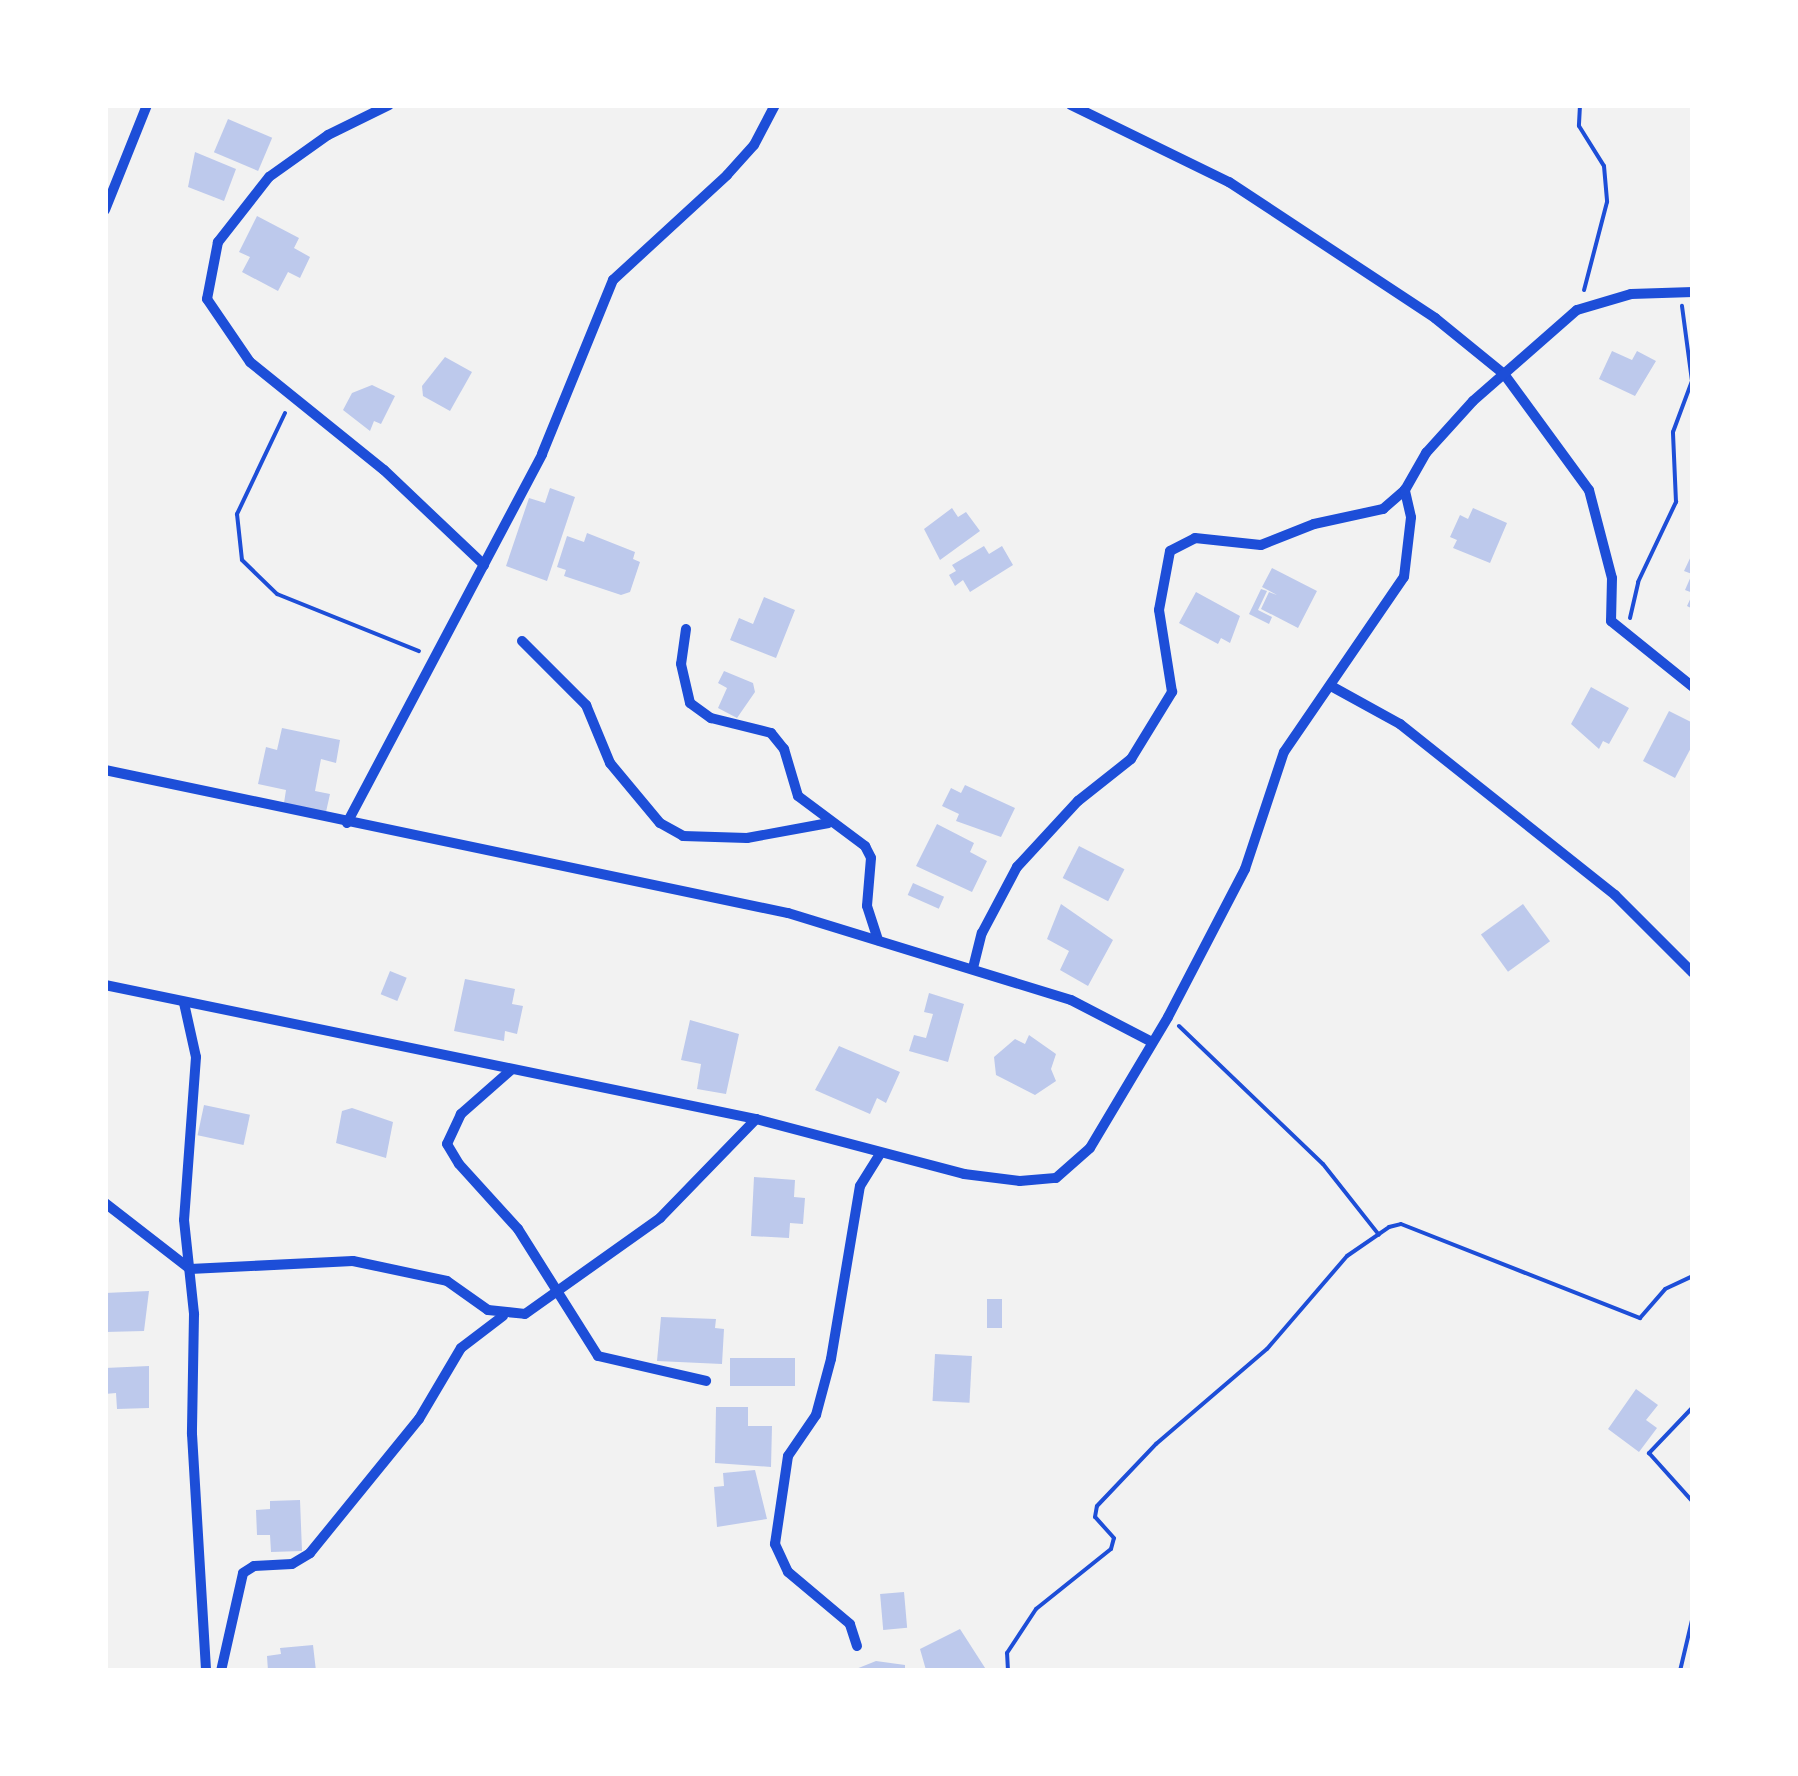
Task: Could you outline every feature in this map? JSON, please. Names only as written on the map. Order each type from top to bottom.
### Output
[{"type":"street","points":[[105,210],[147,105]]},
{"type":"street","points":[[390,105],[328,135],[269,177],[230,222],[209,267],[206,299],[216,320],[291,400],[384,470],[484,564]]},
{"type":"street","points":[[347,823],[542,454],[613,280],[727,175],[754,145],[775,105]]},
{"type":"street","points":[[1071,105],[1230,182],[1435,318],[1504,374],[1589,490],[1612,578],[1611,621],[1693,687]]},
{"type":"street","points":[[973,968],[988,919],[1017,867],[1078,801],[1130,759],[1172,692],[1158,610],[1170,551],[1194,538],[1261,545],[1314,524],[1361,517],[1405,490],[1426,454],[1504,374],[1580,309],[1631,294],[1693,292]]},
{"type":"street","points":[[105,986],[756,1119],[982,1176],[1056,1178],[1090,1148],[1168,1017],[1245,868],[1284,752],[1404,578],[1411,518],[1405,490]]},
{"type":"street","points":[[686,629],[682,664],[690,703],[711,718],[771,733],[784,748],[798,796],[830,823],[849,832],[871,858],[867,906],[878,940]]},
{"type":"street","points":[[522,641],[586,704],[610,763],[660,823],[684,836],[747,838],[830,823]]},
{"type":"street","points":[[1331,686],[1400,724],[1614,895],[1693,973]]},
{"type":"street","points":[[105,770],[788,913],[1072,1000],[1150,1042]]},
{"type":"street","points":[[184,1002],[196,1057],[183,1178],[206,1671]]},
{"type":"street","points":[[511,1070],[461,1114],[447,1144],[518,1229],[554,1295],[598,1356],[706,1381]]},
{"type":"street","points":[[221,1671],[244,1573],[254,1566],[292,1564],[310,1553],[419,1419],[461,1348],[503,1316],[524,1314],[554,1295],[660,1218],[756,1119]]},
{"type":"street","points":[[857,1646],[850,1624],[788,1572],[775,1544],[788,1456],[816,1415],[831,1359],[860,1186],[881,1153]]},
{"type":"street","points":[[105,1203],[190,1268],[353,1261],[448,1281],[503,1316]]},
{"type":"path","points":[[1580,105],[1580,126],[1604,166],[1607,202],[1590,250],[1580,309]]},
{"type":"path","points":[[1627,628],[1638,582],[1676,502],[1673,432],[1692,381],[1679,292]]},
{"type":"path","points":[[291,400],[237,514],[242,560],[277,594],[433,657]]},
{"type":"path","points":[[1168,1017],[1323,1164],[1380,1234]]},
{"type":"path","points":[[1008,1671],[1007,1654],[1036,1609],[1112,1549],[1114,1538],[1095,1518],[1096,1506],[1156,1444],[1267,1349],[1348,1256],[1380,1234],[1400,1224],[1640,1318],[1665,1289],[1693,1276]]},
{"type":"path","points":[[1693,1407],[1649,1453],[1693,1502]]},
{"type":"path","points":[[1680,1671],[1693,1616]]},
{"type":"building","points":[[228,119],[272,138],[258,171],[214,152]]},
{"type":"building","points":[[195,152],[236,169],[224,201],[188,187]]},
{"type":"building","points":[[257,216],[299,238],[294,248],[310,257],[300,278],[288,272],[278,291],[242,272],[250,257],[239,252]]},
{"type":"building","points":[[1612,351],[1632,360],[1637,351],[1656,361],[1635,396],[1599,379]]},
{"type":"building","points":[[445,357],[472,372],[450,411],[423,396],[422,386]]},
{"type":"building","points":[[372,385],[395,396],[381,424],[374,421],[370,431],[343,410],[352,393]]},
{"type":"building","points":[[550,488],[575,497],[547,581],[506,566],[529,498],[545,503]]},
{"type":"building","points":[[952,508],[958,517],[966,512],[980,531],[940,560],[924,529]]},
{"type":"building","points":[[1473,508],[1507,523],[1490,563],[1453,548],[1457,540],[1450,537],[1460,515],[1468,519]]},
{"type":"building","points":[[587,533],[635,552],[633,559],[640,562],[630,592],[621,595],[564,576],[566,570],[557,567],[567,536],[584,542]]},
{"type":"building","points":[[984,546],[989,554],[1002,546],[1013,565],[970,592],[963,580],[955,586],[949,575],[956,571],[952,565]]},
{"type":"building","points":[[1693,552],[1693,593],[1685,590],[1692,574],[1684,571]]},
{"type":"building","points":[[1272,568],[1317,591],[1298,628],[1261,609],[1269,592],[1277,595],[1262,587]]},
{"type":"building","points":[[1261,589],[1267,591],[1258,610],[1272,617],[1269,624],[1249,614]]},
{"type":"building","points":[[1196,592],[1240,616],[1230,643],[1221,638],[1218,644],[1179,623]]},
{"type":"building","points":[[764,597],[795,610],[776,658],[730,640],[739,618],[753,624]]},
{"type":"building","points":[[724,671],[753,683],[755,692],[737,718],[718,708],[727,688],[718,683]]},
{"type":"building","points":[[1591,687],[1629,708],[1609,744],[1603,741],[1599,749],[1571,724]]},
{"type":"building","points":[[1669,711],[1693,723],[1693,744],[1675,778],[1643,761]]},
{"type":"building","points":[[282,728],[340,740],[336,763],[321,759],[315,791],[330,794],[326,812],[284,803],[286,790],[258,784],[266,747],[277,750]]},
{"type":"building","points":[[965,785],[1015,808],[1001,837],[956,821],[959,814],[942,806],[951,788],[961,793]]},
{"type":"building","points":[[937,824],[974,843],[970,852],[987,861],[972,892],[916,866]]},
{"type":"building","points":[[1079,846],[1124,869],[1108,901],[1063,878]]},
{"type":"building","points":[[913,883],[944,897],[939,909],[908,895]]},
{"type":"building","points":[[1061,904],[1113,940],[1088,986],[1060,970],[1069,951],[1047,939]]},
{"type":"building","points":[[1523,904],[1550,941],[1508,972],[1481,935]]},
{"type":"building","points":[[390,971],[407,978],[397,1001],[381,994]]},
{"type":"building","points":[[465,979],[515,989],[512,1004],[523,1006],[517,1034],[505,1031],[504,1041],[454,1031]]},
{"type":"building","points":[[929,993],[964,1004],[948,1062],[909,1051],[914,1035],[926,1038],[933,1014],[924,1012]]},
{"type":"building","points":[[690,1020],[739,1034],[726,1094],[697,1089],[701,1064],[681,1060]]},
{"type":"building","points":[[1029,1035],[1056,1054],[1051,1069],[1056,1081],[1035,1095],[996,1075],[994,1057],[1015,1039],[1025,1044]]},
{"type":"building","points":[[839,1046],[900,1072],[886,1103],[877,1098],[870,1114],[815,1090]]},
{"type":"building","points":[[204,1105],[250,1115],[244,1145],[198,1135]]},
{"type":"building","points":[[352,1108],[393,1122],[386,1158],[336,1143],[342,1111]]},
{"type":"building","points":[[754,1177],[795,1180],[794,1197],[805,1198],[803,1224],[790,1223],[789,1238],[751,1236]]},
{"type":"building","points":[[149,1291],[144,1331],[105,1332],[105,1293]]},
{"type":"building","points":[[987,1299],[1002,1299],[1002,1328],[987,1328]]},
{"type":"building","points":[[661,1317],[716,1319],[715,1328],[724,1329],[722,1364],[657,1361]]},
{"type":"building","points":[[935,1354],[972,1356],[969,1403],[933,1401]]},
{"type":"building","points":[[730,1358],[795,1358],[795,1386],[730,1386]]},
{"type":"building","points":[[149,1366],[149,1408],[117,1409],[116,1393],[105,1394],[105,1368]]},
{"type":"building","points":[[1636,1389],[1658,1405],[1646,1420],[1657,1428],[1639,1452],[1608,1429]]},
{"type":"building","points":[[716,1407],[748,1407],[748,1426],[772,1426],[771,1467],[715,1463]]},
{"type":"building","points":[[755,1470],[767,1519],[717,1527],[714,1487],[724,1486],[723,1473]]},
{"type":"building","points":[[300,1500],[302,1551],[271,1552],[270,1535],[257,1535],[256,1510],[270,1509],[270,1501]]},
{"type":"building","points":[[904,1592],[907,1628],[883,1630],[880,1594]]},
{"type":"building","points":[[960,1629],[987,1671],[926,1670],[920,1649]]},
{"type":"building","points":[[313,1645],[316,1671],[268,1671],[267,1656],[281,1654],[280,1648]]},
{"type":"building","points":[[876,1661],[905,1665],[905,1671],[851,1671]]}]
